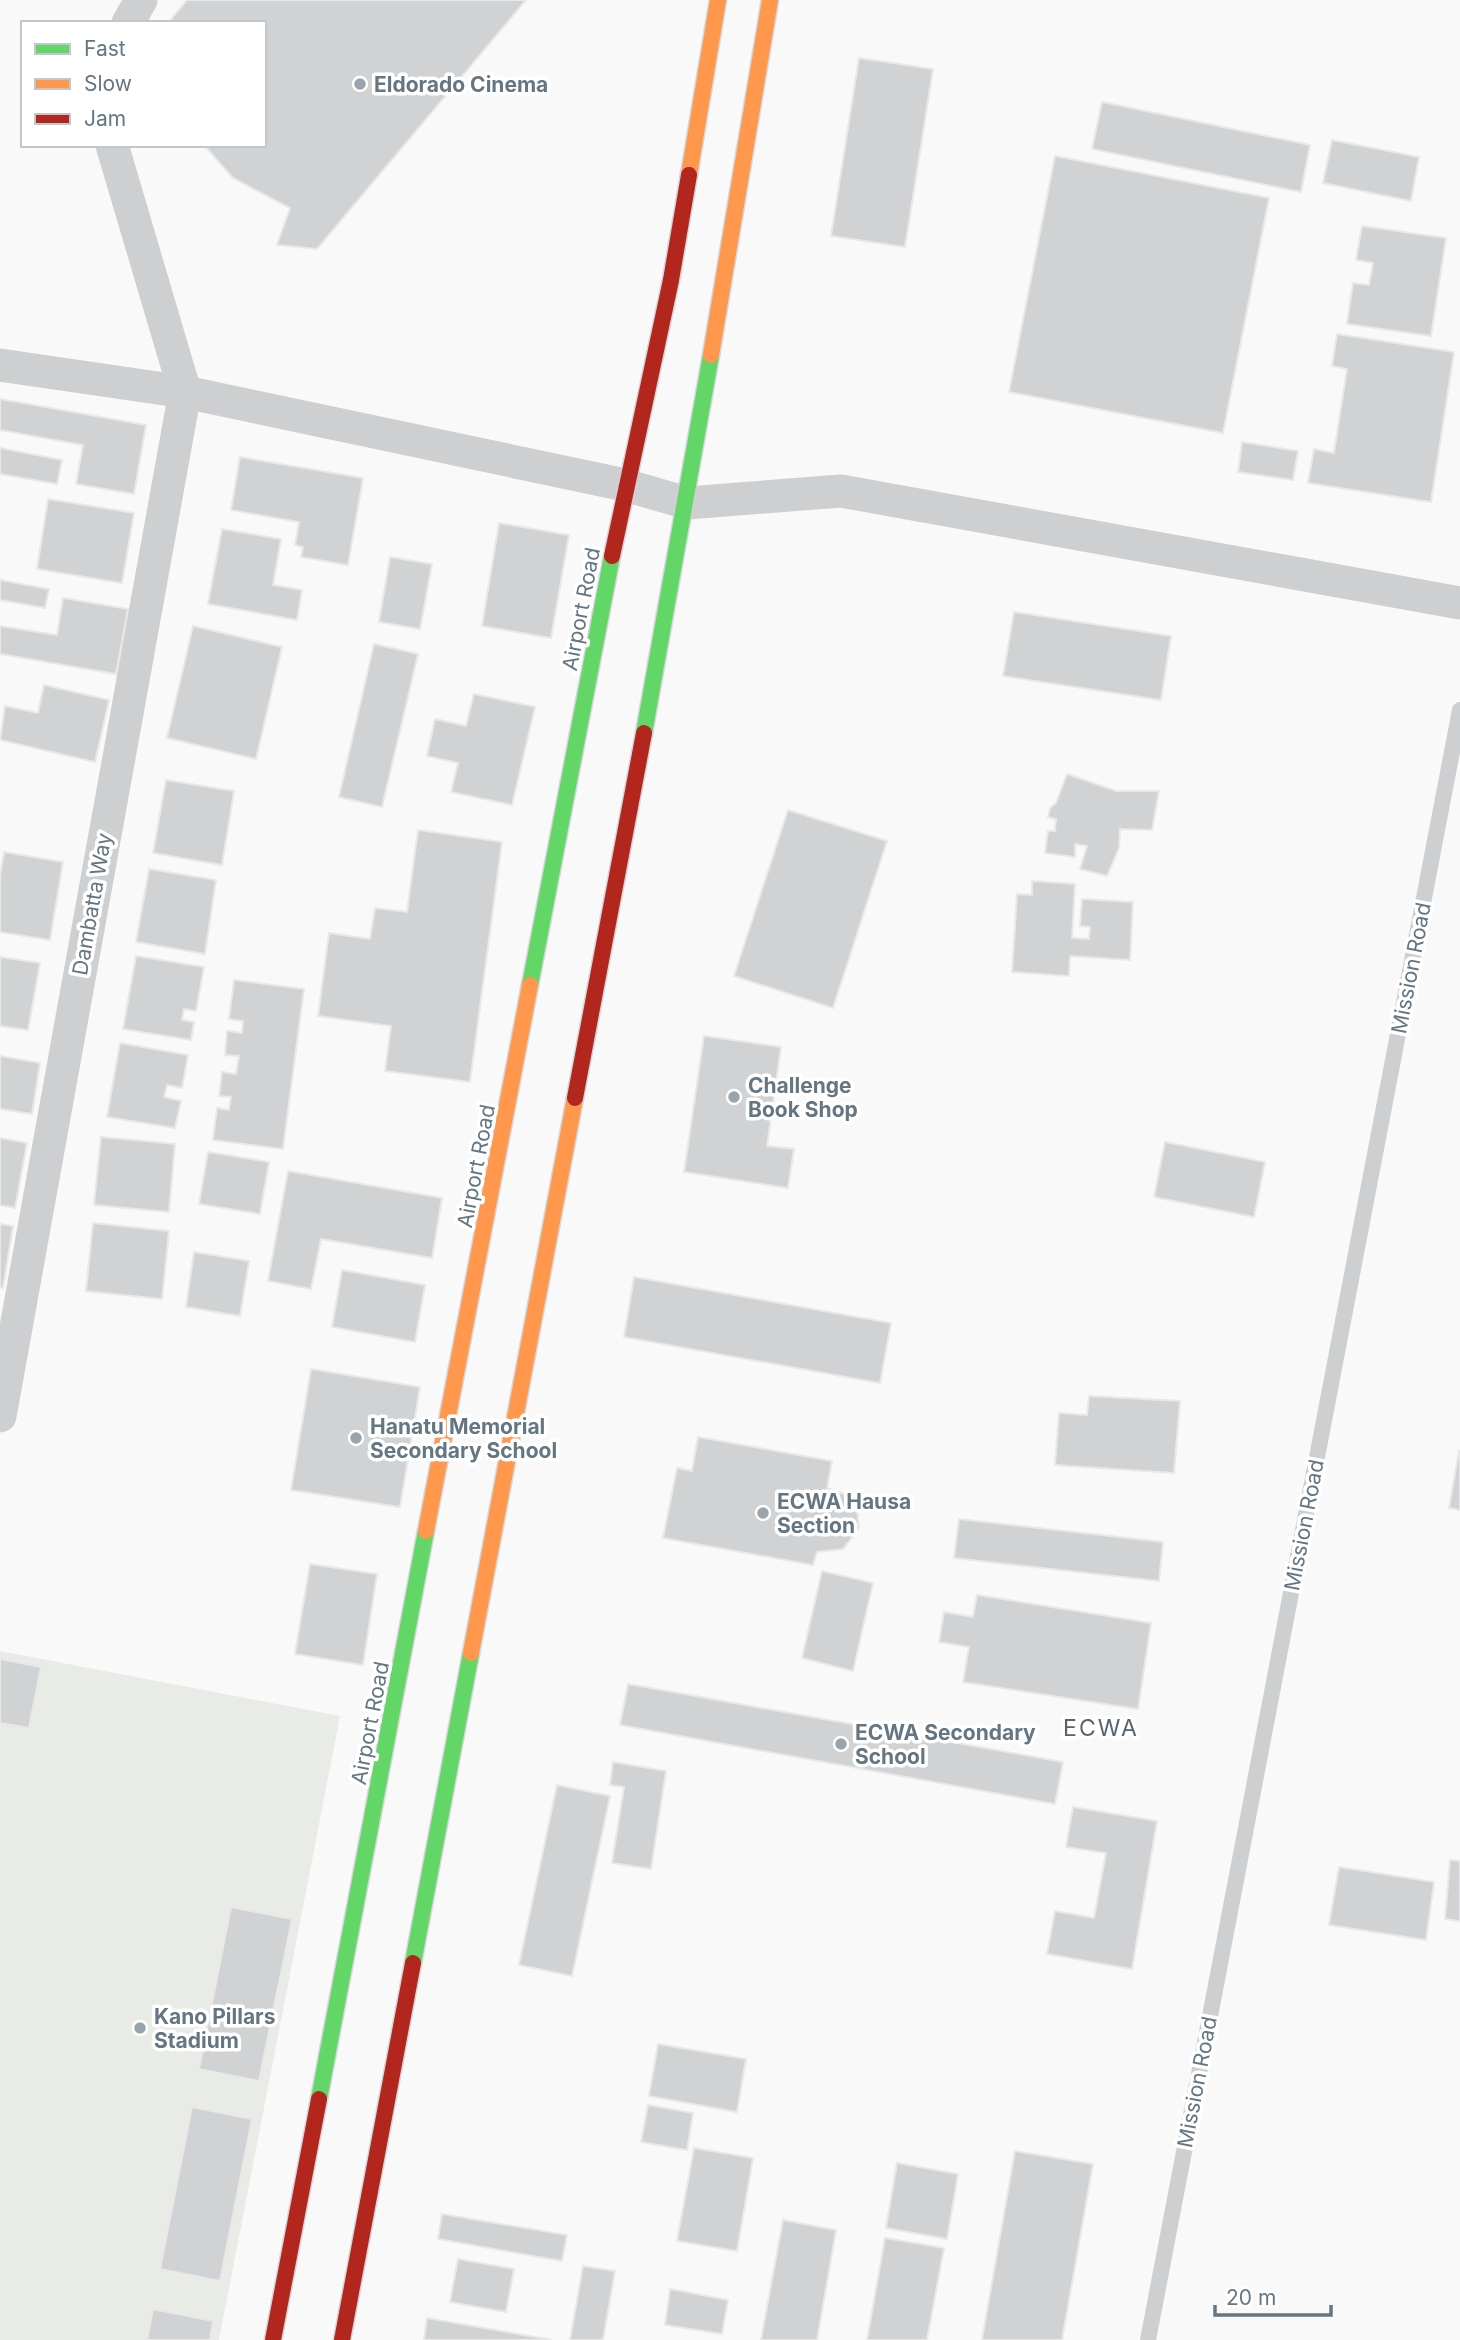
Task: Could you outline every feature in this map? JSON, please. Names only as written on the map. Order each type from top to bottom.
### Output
[{"type":"main road","name":"Airport Road","points":[[273,2340],[625,485],[671,280],[718,0]]},
{"type":"main road","points":[[342,2340],[687,503],[770,0]]},
{"type":"street","points":[[129,21],[141,0]]},
{"type":"street","points":[[113,147],[185,392]]},
{"type":"street","points":[[0,365],[185,392],[625,485],[687,503],[841,491],[1460,603]]},
{"type":"street","name":"Dambatta Way","points":[[0,1416],[185,392]]},
{"type":"lane","name":"Mission Road","points":[[1148,2340],[1460,710]]},
{"type":"shaded area","name":"Kano Pillars Stadium","points":[[0,1651],[340,1716],[219,2340],[0,2340]]},
{"type":"building","name":"Eldorado Cinema","points":[[187,0],[526,0],[317,249],[277,245],[290,208],[233,178],[206,147],[266,147],[266,21],[170,21]]},
{"type":"building","points":[[859,58],[933,69],[905,247],[831,236]]},
{"type":"building","points":[[1102,102],[1310,145],[1301,192],[1092,149]]},
{"type":"building","points":[[1332,140],[1419,157],[1411,201],[1323,183]]},
{"type":"building","points":[[1055,156],[1269,198],[1223,433],[1009,392]]},
{"type":"building","points":[[1362,226],[1446,238],[1431,336],[1347,324],[1353,283],[1369,285],[1373,263],[1356,260]]},
{"type":"building","points":[[1337,334],[1454,352],[1431,502],[1308,483],[1314,449],[1334,453],[1347,369],[1332,366]]},
{"type":"building","points":[[0,399],[146,425],[134,494],[76,484],[83,445],[0,430]]},
{"type":"building","points":[[1242,442],[1298,451],[1293,480],[1238,472]]},
{"type":"building","points":[[0,448],[62,460],[57,484],[0,474]]},
{"type":"building","points":[[240,457],[363,478],[348,565],[301,557],[303,547],[295,545],[299,522],[231,510]]},
{"type":"building","points":[[48,499],[134,513],[122,583],[37,569]]},
{"type":"building","points":[[499,523],[569,535],[551,638],[482,626]]},
{"type":"building","points":[[222,529],[281,539],[273,585],[302,590],[297,620],[208,604]]},
{"type":"building","points":[[390,557],[432,564],[420,629],[379,622]]},
{"type":"building","points":[[0,580],[49,589],[45,608],[0,600]]},
{"type":"building","points":[[63,598],[128,609],[116,674],[0,654],[0,626],[57,635]]},
{"type":"building","points":[[1014,612],[1171,636],[1161,700],[1003,676]]},
{"type":"building","points":[[193,626],[282,647],[256,759],[167,738]]},
{"type":"building","points":[[374,644],[418,654],[382,807],[339,797]]},
{"type":"building","points":[[44,685],[109,700],[95,762],[0,740],[5,706],[38,713]]},
{"type":"building","points":[[474,694],[535,707],[512,805],[451,792],[458,763],[427,756],[435,719],[466,726]]},
{"type":"building","points":[[1067,774],[1116,791],[1159,791],[1152,830],[1120,829],[1119,848],[1107,876],[1080,869],[1087,846],[1075,844],[1075,857],[1045,853],[1048,831],[1055,831],[1056,819],[1048,817],[1050,808],[1056,803]]},
{"type":"building","points":[[166,780],[234,791],[222,865],[153,853]]},
{"type":"building","points":[[788,810],[887,841],[833,1008],[734,976]]},
{"type":"building","points":[[418,830],[502,842],[470,1082],[385,1071],[391,1026],[318,1016],[329,933],[370,939],[375,908],[407,912]]},
{"type":"building","points":[[4,852],[63,862],[50,940],[0,932],[0,876]]},
{"type":"building","points":[[149,869],[216,880],[205,954],[136,942]]},
{"type":"building","points":[[1032,881],[1075,884],[1072,938],[1089,939],[1090,927],[1080,926],[1082,899],[1133,902],[1130,960],[1070,956],[1069,976],[1012,972],[1017,894],[1032,895]]},
{"type":"building","points":[[136,956],[204,967],[196,1011],[184,1009],[182,1020],[194,1022],[191,1040],[123,1029]]},
{"type":"building","points":[[0,957],[40,963],[28,1030],[0,1026]]},
{"type":"building","points":[[234,980],[304,989],[283,1149],[213,1140],[217,1108],[229,1110],[231,1097],[219,1096],[222,1072],[236,1074],[239,1056],[225,1055],[227,1031],[242,1033],[243,1021],[229,1019]]},
{"type":"building","name":"Challenge Book Shop","points":[[704,1036],[781,1047],[767,1146],[794,1149],[788,1188],[684,1172]]},
{"type":"building","points":[[120,1043],[188,1055],[182,1088],[167,1085],[164,1097],[181,1101],[175,1128],[107,1117]]},
{"type":"building","points":[[0,1056],[40,1063],[32,1114],[0,1109]]},
{"type":"building","points":[[101,1137],[175,1144],[169,1212],[94,1205]]},
{"type":"building","points":[[0,1138],[27,1143],[15,1208],[0,1205]]},
{"type":"building","points":[[1165,1142],[1265,1162],[1254,1217],[1154,1197]]},
{"type":"building","points":[[208,1152],[269,1162],[260,1214],[199,1204]]},
{"type":"building","points":[[288,1171],[442,1198],[432,1258],[321,1239],[311,1289],[268,1281]]},
{"type":"building","points":[[93,1223],[169,1231],[162,1299],[86,1291]]},
{"type":"building","points":[[0,1224],[13,1226],[3,1288],[0,1287]]},
{"type":"building","points":[[194,1252],[249,1261],[240,1316],[186,1307]]},
{"type":"building","points":[[342,1270],[425,1285],[415,1342],[332,1327]]},
{"type":"building","points":[[634,1277],[891,1323],[880,1383],[624,1337]]},
{"type":"building","name":"Hanatu Memorial Secondary School","points":[[311,1369],[420,1387],[400,1507],[291,1490]]},
{"type":"building","points":[[1089,1396],[1180,1401],[1174,1473],[1055,1465],[1059,1413],[1087,1415]]},
{"type":"building","name":"ECWA Hausa Section","points":[[698,1437],[832,1461],[827,1488],[856,1498],[859,1528],[843,1549],[817,1552],[813,1565],[663,1538],[677,1468],[692,1471]]},
{"type":"building","points":[[1460,1452],[1460,1510],[1449,1508]]},
{"type":"building","points":[[959,1519],[1163,1542],[1159,1581],[954,1558]]},
{"type":"building","points":[[310,1564],[377,1574],[363,1665],[295,1654]]},
{"type":"building","name":"ECWA Secondary School","points":[[822,1571],[873,1583],[853,1671],[802,1658]]},
{"type":"building","name":"ECWA Secondary School","points":[[977,1595],[1151,1623],[1138,1709],[963,1682],[969,1647],[939,1642],[944,1612],[973,1617]]},
{"type":"building","points":[[0,1659],[41,1667],[29,1728],[0,1723]]},
{"type":"building","name":"ECWA Secondary School","points":[[628,1684],[1063,1762],[1055,1804],[620,1725]]},
{"type":"building","points":[[613,1762],[666,1771],[651,1869],[612,1863],[624,1787],[610,1785]]},
{"type":"building","points":[[557,1785],[610,1796],[572,1976],[519,1965]]},
{"type":"building","points":[[1073,1807],[1157,1821],[1132,1969],[1047,1954],[1055,1911],[1094,1918],[1106,1853],[1066,1847]]},
{"type":"building","points":[[1450,1860],[1460,1861],[1460,1921],[1445,1919]]},
{"type":"building","points":[[1339,1867],[1434,1882],[1426,1940],[1329,1925]]},
{"type":"building","points":[[231,1907],[292,1919],[259,2081],[199,2069]]},
{"type":"building","points":[[658,2044],[746,2059],[737,2112],[649,2096]]},
{"type":"building","points":[[648,2105],[693,2113],[687,2150],[641,2142]]},
{"type":"building","points":[[192,2107],[252,2119],[220,2281],[160,2269]]},
{"type":"building","points":[[694,2148],[753,2158],[737,2251],[677,2241]]},
{"type":"building","points":[[1015,2151],[1093,2164],[1062,2340],[982,2340]]},
{"type":"building","points":[[897,2163],[958,2174],[947,2239],[886,2228]]},
{"type":"building","points":[[442,2214],[567,2235],[562,2261],[438,2239]]},
{"type":"building","points":[[783,2220],[836,2230],[817,2340],[761,2340]]},
{"type":"building","points":[[885,2238],[944,2248],[927,2340],[867,2340]]},
{"type":"building","points":[[458,2259],[514,2269],[506,2312],[450,2302]]},
{"type":"building","points":[[583,2266],[615,2271],[603,2340],[570,2340]]},
{"type":"building","points":[[670,2289],[728,2300],[722,2334],[665,2325]]},
{"type":"building","points":[[153,2309],[213,2321],[210,2340],[147,2340]]},
{"type":"building","points":[[427,2318],[552,2340],[424,2340]]},
{"type":"traffic: fast","points":[[644,733],[711,355]]},
{"type":"traffic: fast","points":[[530,985],[612,556]]},
{"type":"traffic: fast","points":[[319,2099],[426,1531]]},
{"type":"traffic: fast","points":[[413,1963],[471,1653]]},
{"type":"traffic: slow","points":[[689,175],[718,0]]},
{"type":"traffic: slow","points":[[711,355],[770,0]]},
{"type":"traffic: slow","points":[[426,1531],[530,985]]},
{"type":"traffic: slow","points":[[471,1653],[575,1098]]},
{"type":"traffic: jam","points":[[612,556],[671,280],[689,175]]},
{"type":"traffic: jam","points":[[575,1098],[644,733]]},
{"type":"traffic: jam","points":[[342,2340],[413,1963]]},
{"type":"traffic: jam","points":[[273,2340],[319,2099]]},
{"type":"place","name":"Eldorado Cinema","points":[[360,84]]},
{"type":"place","name":"Challenge Book Shop","points":[[734,1097]]},
{"type":"place","name":"Hanatu Memorial Secondary School","points":[[356,1438]]},
{"type":"place","name":"ECWA Hausa Section","points":[[763,1513]]},
{"type":"place","name":"ECWA Secondary School","points":[[841,1744]]},
{"type":"place","name":"Kano Pillars Stadium","points":[[140,2028]]},
{"type":"district","name":"ECWA","points":[[1101,1728]]}]
